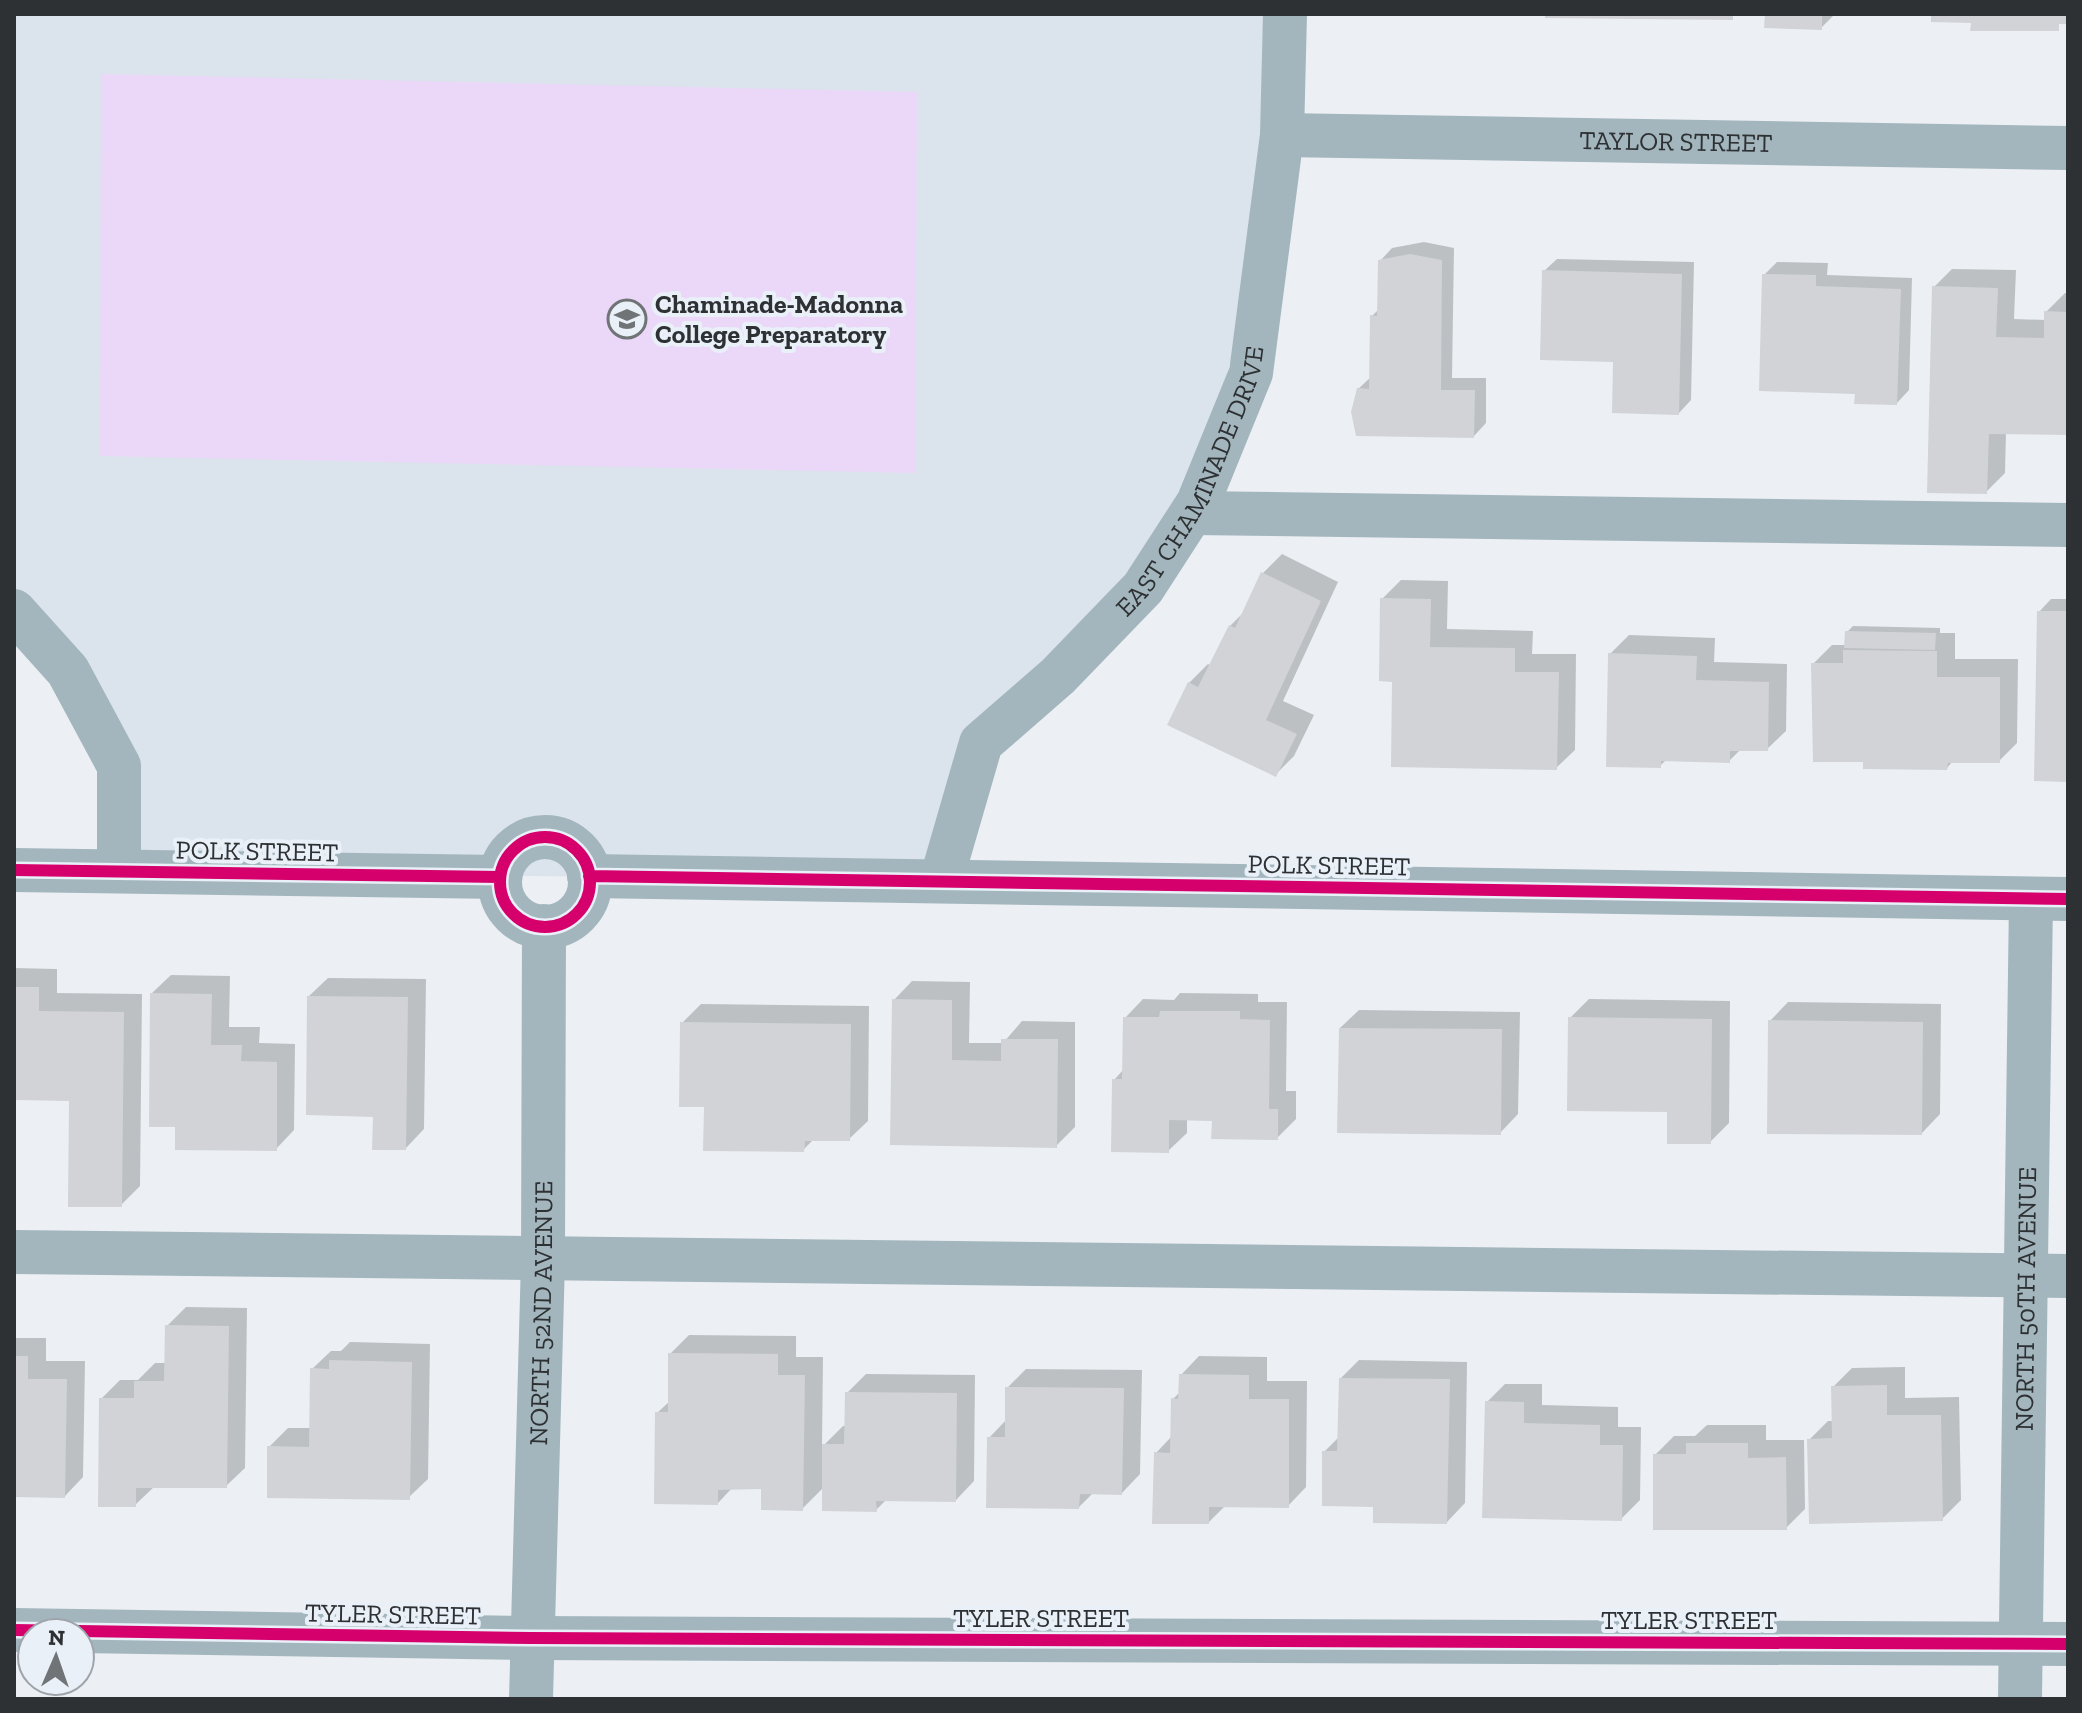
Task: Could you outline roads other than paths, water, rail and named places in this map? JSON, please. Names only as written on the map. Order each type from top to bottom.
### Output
[{"type":"street","name":"EAST CHAMINADE DRIVE","points":[[941,881],[981,743],[1058,676],[1143,588],[1192,513],[1251,373],[1282,135],[1285,14]]},
{"type":"street","name":"TAYLOR STREET","points":[[1282,135],[2068,148]]},
{"type":"street","points":[[1192,513],[2068,525]]},
{"type":"street","points":[[14,611],[68,671],[119,766],[119,871]]},
{"type":"street","points":[[541,837],[555,838],[569,844],[580,854],[588,867],[589,876],[587,897],[580,910],[554,926],[524,922],[512,913],[504,901],[500,877],[505,860],[514,848],[541,837]]},
{"type":"street","name":"POLK STREET","points":[[14,870],[500,877]]},
{"type":"street","name":"POLK STREET","points":[[589,876],[2049,899]]},
{"type":"street","name":"NORTH 50TH AVENUE","points":[[2020,1699],[2025,1276],[2049,899]]},
{"type":"street","name":"NORTH 52ND AVENUE","points":[[531,1699],[543,1260],[544,926]]},
{"type":"street","points":[[14,1252],[2068,1276]]},
{"type":"street","name":"TYLER STREET","points":[[14,1630],[531,1638],[2068,1644]]},
{"type":"place","name":"Chaminade-Madonna College Preparatory","points":[[627,319]]}]
